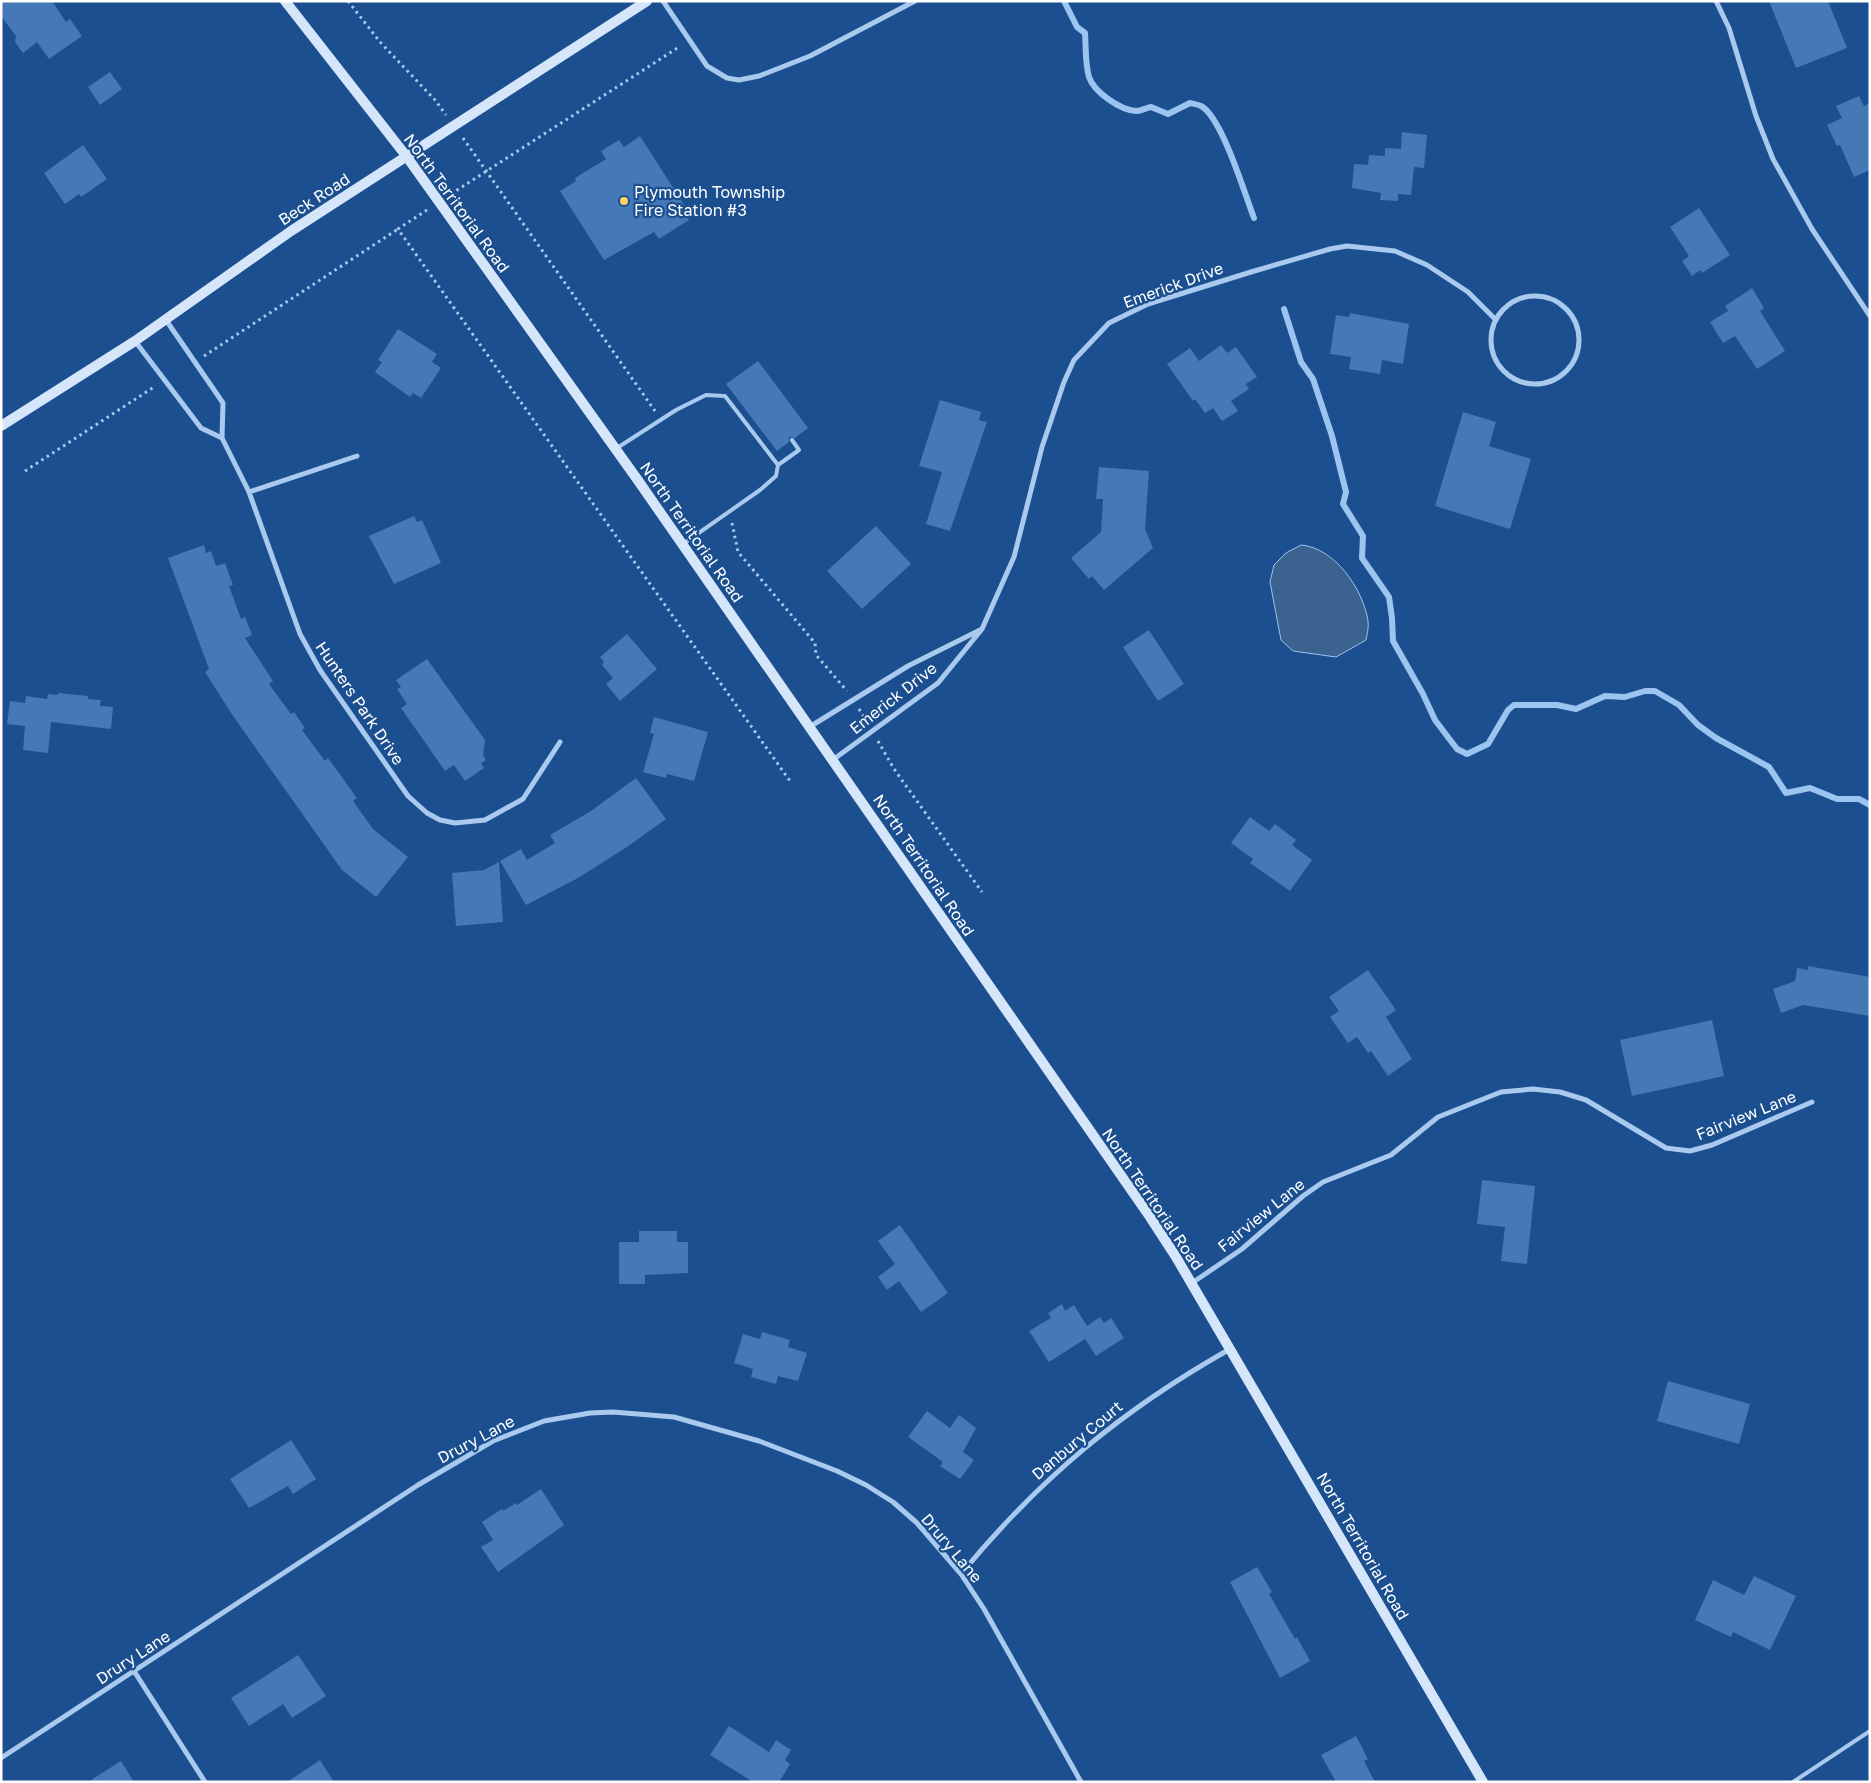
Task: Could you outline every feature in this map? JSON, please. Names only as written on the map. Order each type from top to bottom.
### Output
[{"type":"main road","name":"North Territorial Road","points":[[285,1],[407,157],[683,544],[1150,1217],[1230,1348],[1483,1782]]},
{"type":"main road","name":"Beck Road","points":[[1,426],[135,341],[292,231],[646,1]]},
{"type":"street","points":[[663,1],[707,66],[727,78],[747,80],[810,56],[915,1]]},
{"type":"street","points":[[1716,1],[1729,28],[1756,116],[1773,159],[1812,229],[1870,316]]},
{"type":"street","name":"Emerick Drive","points":[[834,759],[938,683],[982,629],[1014,557],[1042,447],[1064,382],[1074,360],[1109,322],[1157,301],[1330,249],[1347,246],[1395,251],[1427,265],[1468,292],[1496,320]]},
{"type":"street","points":[[1540,296],[1554,300],[1565,308],[1574,319],[1579,332],[1579,347],[1575,360],[1566,372],[1554,381],[1539,384],[1524,383],[1511,377],[1500,367],[1493,354],[1491,339],[1496,320],[1501,311],[1513,302],[1526,297],[1540,296]]},
{"type":"street","name":"Hunters Park Drive","points":[[166,320],[224,403],[222,438],[249,492],[284,592],[304,641],[320,670],[416,805],[440,820],[455,823],[486,820],[523,799],[560,742]]},
{"type":"street","points":[[135,341],[201,428],[222,438]]},
{"type":"street","points":[[249,492],[357,456]]},
{"type":"street","name":"Emerick Drive","points":[[811,726],[908,666],[982,629]]},
{"type":"street","name":"Fairview Lane","points":[[1191,1283],[1242,1249],[1302,1196],[1323,1182],[1391,1155],[1438,1117],[1501,1092],[1533,1089],[1560,1092],[1586,1100],[1666,1148],[1690,1151],[1712,1144],[1812,1102]]},
{"type":"street","name":"Danbury Court","points":[[961,1574],[1016,1510],[1086,1446],[1152,1395],[1230,1348]]},
{"type":"street","name":"Drury Lane","points":[[3,1756],[418,1485],[493,1441],[544,1421],[590,1412],[613,1412],[674,1418],[759,1441],[837,1471],[866,1485],[893,1502],[917,1523],[961,1574],[984,1609],[1081,1782]]},
{"type":"street","points":[[134,1671],[205,1782]]},
{"type":"street","points":[[1,1750],[3,1756]]},
{"type":"lane","points":[[616,450],[661,420],[706,395],[725,396],[778,465]]},
{"type":"lane","points":[[683,544],[760,490],[776,476],[778,465],[799,450],[792,440]]},
{"type":"lane","points":[[1793,1782],[1870,1732]]},
{"type":"path","points":[[348,1],[380,42],[435,100]]},
{"type":"path","points":[[468,182],[690,40]]},
{"type":"path","points":[[476,156],[661,420]]},
{"type":"path","points":[[206,354],[413,220]]},
{"type":"path","points":[[398,229],[790,782]]},
{"type":"path","points":[[26,471],[157,386]]},
{"type":"water","points":[[1301,545],[1313,548],[1336,562],[1354,584],[1365,609],[1368,623],[1366,640],[1336,657],[1293,651],[1281,640],[1270,582],[1274,565],[1286,553]]},
{"type":"building","points":[[1,1],[52,1],[66,22],[70,19],[82,36],[49,59],[37,42],[23,53],[15,42],[16,36],[1,16]]},
{"type":"building","points":[[1769,1],[1828,1],[1847,48],[1796,68]]},
{"type":"building","points":[[110,72],[122,89],[100,105],[88,87]]},
{"type":"building","points":[[1859,96],[1864,106],[1870,103],[1870,170],[1854,177],[1840,145],[1837,146],[1827,125],[1842,118],[1836,106]]},
{"type":"building","points":[[1402,132],[1427,135],[1424,168],[1414,167],[1411,195],[1398,194],[1398,201],[1380,200],[1381,193],[1352,188],[1354,164],[1368,165],[1369,155],[1385,156],[1385,148],[1401,149]]},
{"type":"building","name":"Plymouth Township Fire Station #3","points":[[640,136],[688,211],[684,213],[689,220],[659,239],[654,232],[604,260],[560,191],[576,181],[575,178],[606,159],[601,151],[619,140],[624,147]]},
{"type":"building","points":[[83,145],[107,179],[81,197],[79,194],[65,204],[44,173]]},
{"type":"building","points":[[1699,208],[1730,255],[1702,273],[1700,270],[1692,276],[1682,261],[1689,256],[1670,227]]},
{"type":"building","points":[[1752,288],[1764,308],[1760,311],[1785,351],[1757,369],[1735,336],[1723,343],[1710,322],[1728,311],[1725,306]]},
{"type":"building","points":[[1350,313],[1409,324],[1403,364],[1382,360],[1380,374],[1349,369],[1351,357],[1330,354],[1336,315],[1349,317]]},
{"type":"building","points":[[398,329],[437,354],[432,362],[441,368],[421,398],[413,393],[410,397],[375,372],[382,362],[378,360]]},
{"type":"building","points":[[1221,345],[1227,353],[1236,347],[1257,377],[1246,384],[1249,389],[1231,401],[1238,411],[1222,421],[1213,408],[1205,413],[1195,399],[1193,401],[1167,364],[1190,348],[1199,361]]},
{"type":"building","points":[[758,361],[808,428],[795,438],[789,437],[789,442],[777,451],[726,384]]},
{"type":"building","points":[[940,400],[981,412],[979,420],[987,422],[950,531],[926,524],[942,472],[919,466]]},
{"type":"building","points":[[1463,412],[1496,422],[1489,446],[1531,459],[1510,529],[1435,506]]},
{"type":"building","points":[[1099,467],[1149,471],[1145,529],[1153,548],[1104,590],[1092,576],[1089,579],[1071,558],[1101,532],[1103,499],[1096,499]]},
{"type":"building","points":[[414,516],[417,522],[422,520],[441,563],[394,584],[369,536]]},
{"type":"building","points":[[876,526],[911,564],[862,609],[827,571]]},
{"type":"building","points":[[204,545],[206,553],[211,551],[216,566],[225,563],[233,585],[229,586],[241,619],[245,617],[252,635],[245,638],[273,681],[269,684],[291,714],[294,712],[305,728],[302,730],[325,761],[328,758],[357,798],[353,801],[373,829],[408,857],[376,897],[342,870],[233,716],[205,672],[209,669],[168,558]]},
{"type":"building","points":[[1149,630],[1184,684],[1158,701],[1123,647]]},
{"type":"building","points":[[627,634],[657,669],[620,701],[606,684],[613,678],[602,665],[604,662],[600,657]]},
{"type":"building","points":[[427,659],[485,740],[483,755],[486,760],[481,763],[484,768],[465,781],[454,765],[445,771],[401,708],[407,704],[397,689],[401,687],[396,680]]},
{"type":"building","points":[[58,693],[88,696],[88,699],[101,700],[100,706],[113,707],[111,729],[51,722],[48,753],[23,750],[25,726],[7,724],[10,701],[25,703],[26,696],[47,699],[48,694],[58,695]]},
{"type":"building","points":[[654,717],[708,732],[694,781],[667,774],[666,778],[643,772],[654,734],[650,733]]},
{"type":"building","points":[[636,778],[666,819],[627,847],[578,878],[526,905],[500,861],[521,849],[527,860],[555,843],[550,835],[591,811]]},
{"type":"building","points":[[1250,817],[1269,831],[1275,824],[1296,840],[1292,845],[1312,860],[1290,891],[1250,863],[1253,859],[1231,843]]},
{"type":"building","points":[[499,862],[503,922],[456,926],[452,873],[484,870]]},
{"type":"building","points":[[1808,966],[1870,977],[1870,1016],[1803,1005],[1781,1013],[1773,989],[1795,981],[1797,968],[1808,970]]},
{"type":"building","points":[[1368,970],[1396,1010],[1386,1017],[1412,1059],[1388,1076],[1371,1051],[1368,1053],[1357,1037],[1348,1043],[1330,1017],[1339,1011],[1329,997]]},
{"type":"building","points":[[1712,1020],[1724,1076],[1632,1096],[1620,1040]]},
{"type":"building","points":[[1482,1180],[1535,1186],[1527,1264],[1501,1261],[1505,1227],[1477,1224]]},
{"type":"building","points":[[900,1225],[948,1293],[921,1312],[899,1281],[887,1290],[878,1277],[895,1264],[878,1241]]},
{"type":"building","points":[[639,1231],[677,1231],[677,1242],[688,1242],[688,1273],[645,1275],[645,1284],[619,1284],[619,1242],[639,1242]]},
{"type":"building","points":[[1062,1304],[1065,1311],[1074,1305],[1087,1326],[1100,1317],[1104,1323],[1111,1318],[1124,1338],[1096,1356],[1085,1339],[1049,1362],[1029,1331],[1051,1318],[1048,1313]]},
{"type":"building","points":[[762,1332],[790,1340],[788,1347],[807,1353],[798,1381],[778,1376],[776,1384],[751,1377],[753,1369],[734,1363],[743,1334],[760,1339]]},
{"type":"building","points":[[1668,1381],[1750,1404],[1739,1444],[1657,1421]]},
{"type":"building","points":[[927,1411],[950,1428],[959,1415],[976,1428],[963,1452],[974,1460],[960,1479],[940,1466],[943,1462],[908,1437]]},
{"type":"building","points":[[291,1440],[316,1479],[293,1494],[288,1486],[249,1508],[230,1479]]},
{"type":"building","points":[[541,1489],[564,1525],[498,1572],[481,1547],[493,1540],[482,1522],[502,1509],[503,1511],[516,1503],[517,1505]]},
{"type":"building","points":[[1257,1567],[1272,1592],[1269,1594],[1310,1661],[1280,1678],[1230,1582]]},
{"type":"building","points":[[1754,1576],[1796,1596],[1770,1650],[1733,1632],[1731,1637],[1695,1620],[1713,1580],[1744,1595]]},
{"type":"building","points":[[298,1655],[326,1696],[292,1718],[283,1704],[249,1726],[231,1698]]},
{"type":"building","points":[[729,1726],[769,1752],[776,1740],[791,1750],[785,1760],[790,1764],[779,1782],[753,1782],[710,1755]]},
{"type":"building","points":[[1356,1736],[1368,1759],[1364,1761],[1375,1782],[1336,1782],[1321,1755]]},
{"type":"building","points":[[320,1760],[334,1782],[287,1782]]},
{"type":"building","points":[[121,1761],[134,1782],[88,1782]]},
{"type":"waterway","points":[[1064,1],[1077,27],[1085,33],[1086,61],[1089,77],[1096,88],[1108,99],[1115,104],[1136,111],[1151,107],[1168,114],[1190,103],[1200,105],[1209,113],[1225,140],[1254,218]]},
{"type":"waterway","points":[[1284,309],[1301,362],[1313,379],[1332,436],[1346,492],[1343,504],[1363,536],[1362,558],[1389,597],[1393,641],[1423,694],[1435,720],[1457,749],[1467,754],[1488,744],[1508,710],[1514,705],[1557,705],[1576,709],[1605,696],[1625,697],[1645,691],[1655,691],[1679,705],[1698,725],[1716,738],[1769,767],[1786,793],[1810,788],[1837,799],[1859,799],[1870,805]]},
{"type":"place","name":"Plymouth Township Fire Station #3","points":[[624,201]]}]
